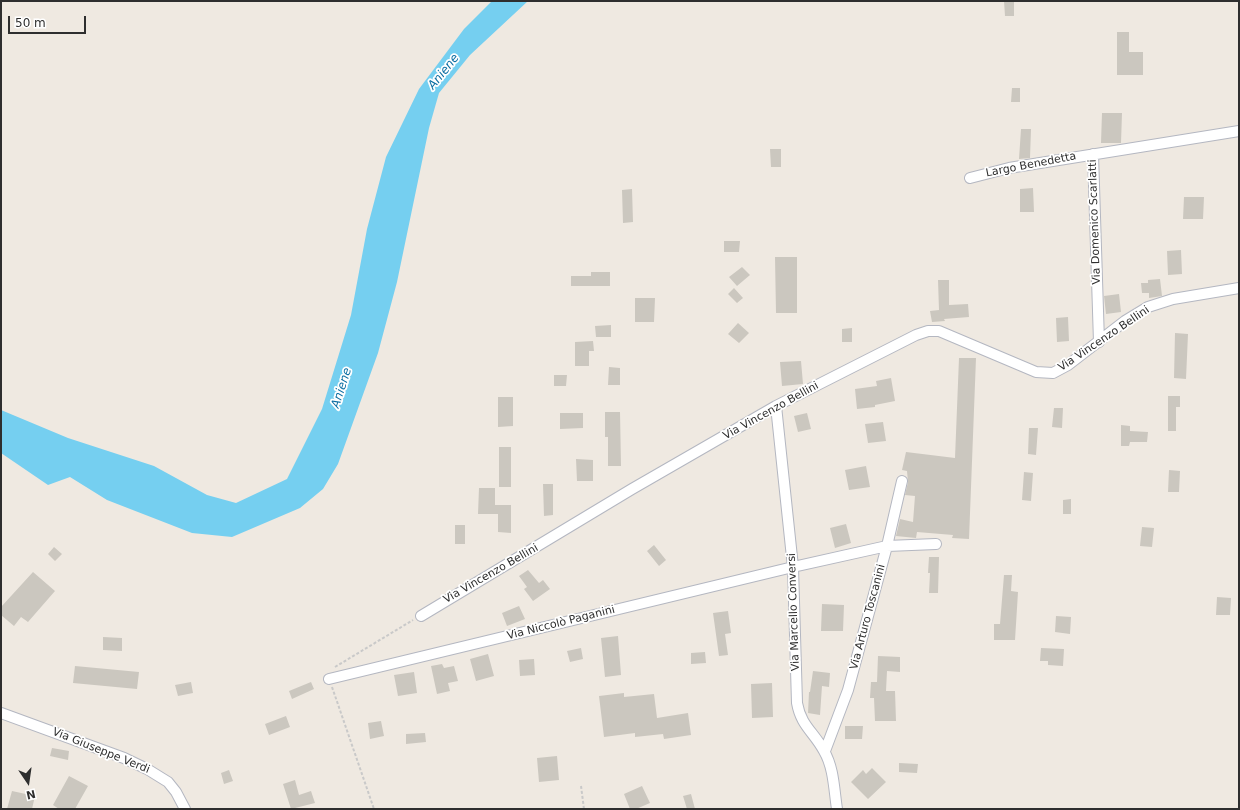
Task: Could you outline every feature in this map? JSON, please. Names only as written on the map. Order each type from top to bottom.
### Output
[{"type":"street","name":"Via Domenico Scarlatti","points":[[1098,342],[1093,154],[1239,131]]},
{"type":"street","name":"Largo Benedetta","points":[[970,178],[1009,168],[1093,154]]},
{"type":"street","name":"Via Vincenzo Bellini","points":[[421,616],[632,489],[776,406],[908,338],[928,331],[944,332],[1030,369],[1044,373],[1063,369],[1136,314],[1154,305],[1173,299],[1239,288]]},
{"type":"street","name":"Via Marcello Conversi","points":[[776,406],[793,567],[798,713],[804,725],[824,751],[831,768],[837,809]]},
{"type":"street","name":"Via Arturo Toscanini","points":[[824,751],[848,690],[887,546],[902,481]]},
{"type":"street","name":"Via Niccolò Paganini","points":[[329,679],[793,567],[887,546],[936,544]]},
{"type":"street","name":"Via Giuseppe Verdi","points":[[1,713],[124,758],[147,769],[168,782],[176,792],[185,809]]},
{"type":"path","points":[[374,809],[329,679],[330,672],[340,664],[421,616]]},
{"type":"path","points":[[581,786],[584,809]]},
{"type":"water","name":"Aniene","points":[[492,1],[528,1],[470,55],[439,93],[429,128],[397,282],[378,353],[338,464],[323,489],[300,508],[232,537],[192,533],[107,500],[70,477],[48,485],[1,453],[1,410],[68,438],[154,466],[207,495],[236,503],[287,479],[322,409],[351,315],[367,229],[386,157],[419,89],[464,29]]},
{"type":"building","points":[[1004,1],[1014,1],[1014,16],[1005,16]]},
{"type":"building","points":[[1117,32],[1129,32],[1129,52],[1143,52],[1143,75],[1117,75]]},
{"type":"building","points":[[1012,88],[1020,88],[1020,102],[1011,102]]},
{"type":"building","points":[[1102,113],[1122,113],[1121,143],[1101,143]]},
{"type":"building","points":[[1021,129],[1031,129],[1030,158],[1019,159]]},
{"type":"building","points":[[770,149],[781,149],[781,167],[771,167]]},
{"type":"building","points":[[1033,188],[1034,212],[1020,212],[1020,189]]},
{"type":"building","points":[[632,189],[633,222],[623,223],[622,190]]},
{"type":"building","points":[[1184,197],[1204,197],[1203,219],[1183,219]]},
{"type":"building","points":[[724,241],[740,241],[739,252],[724,252]]},
{"type":"building","points":[[1181,250],[1182,274],[1168,275],[1167,251]]},
{"type":"building","points":[[775,257],[797,257],[797,313],[776,313]]},
{"type":"building","points":[[742,267],[750,275],[737,286],[729,277]]},
{"type":"building","points":[[591,272],[610,272],[610,286],[571,286],[571,276],[591,276]]},
{"type":"building","points":[[1160,279],[1162,296],[1149,298],[1149,293],[1142,293],[1141,283],[1148,283],[1148,280]]},
{"type":"building","points":[[938,280],[949,280],[949,305],[968,304],[969,317],[944,319],[945,321],[932,322],[930,311],[939,310]]},
{"type":"building","points":[[734,288],[743,298],[737,303],[728,294]]},
{"type":"building","points":[[1119,294],[1121,312],[1106,314],[1104,296]]},
{"type":"building","points":[[635,298],[655,298],[654,322],[635,322]]},
{"type":"building","points":[[1068,317],[1069,341],[1057,342],[1056,318]]},
{"type":"building","points":[[738,323],[749,333],[739,343],[728,334]]},
{"type":"building","points":[[611,325],[611,337],[596,337],[595,326]]},
{"type":"building","points":[[852,328],[852,342],[842,342],[842,329]]},
{"type":"building","points":[[1175,333],[1188,334],[1186,379],[1174,378]]},
{"type":"building","points":[[593,341],[594,351],[589,351],[589,366],[575,366],[575,342]]},
{"type":"building","points":[[959,358],[976,358],[969,539],[952,538],[953,535],[917,532],[916,538],[896,536],[900,519],[913,522],[915,496],[905,495],[908,482],[907,471],[902,470],[906,452],[955,458]]},
{"type":"building","points":[[801,361],[803,384],[782,386],[780,362]]},
{"type":"building","points":[[609,367],[620,368],[620,385],[608,385]]},
{"type":"building","points":[[554,375],[567,375],[566,386],[554,386]]},
{"type":"building","points":[[891,378],[895,401],[875,405],[875,407],[857,409],[855,389],[877,386],[876,381]]},
{"type":"building","points":[[1168,396],[1180,396],[1180,407],[1176,407],[1176,431],[1168,431]]},
{"type":"building","points":[[498,397],[513,397],[513,426],[498,427]]},
{"type":"building","points":[[1054,408],[1063,408],[1062,428],[1052,427]]},
{"type":"building","points":[[605,412],[620,412],[621,466],[608,466],[608,437],[605,437]]},
{"type":"building","points":[[560,413],[583,413],[583,428],[560,429]]},
{"type":"building","points":[[807,413],[811,429],[798,432],[794,416]]},
{"type":"building","points":[[883,422],[886,441],[868,443],[865,424]]},
{"type":"building","points":[[1121,425],[1130,426],[1130,431],[1148,432],[1147,442],[1130,442],[1129,446],[1121,446]]},
{"type":"building","points":[[1029,428],[1038,428],[1036,455],[1028,454]]},
{"type":"building","points":[[499,447],[511,447],[511,487],[499,487]]},
{"type":"building","points":[[576,459],[593,460],[593,481],[577,481]]},
{"type":"building","points":[[866,466],[870,487],[849,490],[845,470]]},
{"type":"building","points":[[1169,470],[1180,471],[1179,492],[1168,492]]},
{"type":"building","points":[[1024,472],[1033,473],[1031,501],[1022,500]]},
{"type":"building","points":[[543,484],[553,484],[553,515],[544,516]]},
{"type":"building","points":[[479,488],[495,488],[495,505],[511,505],[511,533],[498,532],[498,514],[478,514]]},
{"type":"building","points":[[1071,499],[1071,514],[1063,514],[1063,500]]},
{"type":"building","points":[[846,524],[851,543],[835,548],[830,528]]},
{"type":"building","points":[[455,525],[465,525],[465,544],[455,544]]},
{"type":"building","points":[[1142,527],[1154,528],[1152,547],[1140,546]]},
{"type":"building","points":[[654,545],[666,560],[659,566],[647,551]]},
{"type":"building","points":[[54,547],[62,554],[55,561],[48,554]]},
{"type":"building","points":[[929,557],[939,557],[938,593],[929,593]]},
{"type":"building","points":[[528,570],[539,583],[543,580],[550,589],[533,601],[524,589],[527,587],[519,576]]},
{"type":"building","points":[[33,572],[55,591],[28,622],[21,617],[14,626],[1,615],[1,607]]},
{"type":"building","points":[[1004,575],[1012,575],[1011,591],[1018,592],[1015,640],[994,640],[994,624],[1000,624]]},
{"type":"building","points":[[1217,597],[1231,598],[1230,615],[1216,615]]},
{"type":"building","points":[[822,604],[844,605],[843,631],[821,631]]},
{"type":"building","points":[[519,606],[525,619],[507,626],[502,613]]},
{"type":"building","points":[[728,611],[731,633],[725,634],[728,655],[719,656],[713,613]]},
{"type":"building","points":[[1056,616],[1071,617],[1070,634],[1055,632]]},
{"type":"building","points":[[618,636],[621,675],[605,677],[601,638]]},
{"type":"building","points":[[103,637],[122,638],[122,651],[103,650]]},
{"type":"building","points":[[581,648],[583,659],[570,662],[567,651]]},
{"type":"building","points":[[1041,648],[1064,649],[1063,666],[1048,665],[1048,661],[1040,661]]},
{"type":"building","points":[[705,652],[706,663],[691,664],[691,653]]},
{"type":"building","points":[[488,654],[494,676],[476,681],[470,659]]},
{"type":"building","points":[[878,656],[900,657],[900,672],[887,671],[886,691],[895,691],[896,721],[875,721],[874,698],[870,698],[871,682],[877,682]]},
{"type":"building","points":[[534,659],[535,675],[520,676],[519,660]]},
{"type":"building","points":[[442,664],[444,668],[454,666],[458,681],[448,683],[450,691],[437,694],[431,666]]},
{"type":"building","points":[[75,666],[139,672],[137,689],[73,683]]},
{"type":"building","points":[[813,671],[830,673],[829,687],[822,686],[820,715],[808,713],[809,692]]},
{"type":"building","points":[[414,672],[417,693],[398,696],[394,675]]},
{"type":"building","points":[[191,682],[193,693],[178,696],[175,685]]},
{"type":"building","points":[[311,682],[314,689],[292,699],[289,691]]},
{"type":"building","points":[[772,683],[773,717],[752,718],[751,684]]},
{"type":"building","points":[[624,693],[624,697],[654,694],[657,718],[688,713],[691,735],[664,739],[663,734],[635,737],[635,733],[604,737],[599,696]]},
{"type":"building","points":[[286,716],[290,727],[269,735],[265,724]]},
{"type":"building","points":[[381,721],[384,736],[370,739],[368,723]]},
{"type":"building","points":[[845,726],[863,726],[862,739],[845,739]]},
{"type":"building","points":[[425,733],[426,742],[406,744],[406,734]]},
{"type":"building","points":[[52,748],[69,751],[68,760],[50,756]]},
{"type":"building","points":[[557,756],[559,780],[539,782],[537,758]]},
{"type":"building","points":[[899,763],[918,764],[917,773],[899,772]]},
{"type":"building","points":[[872,768],[886,782],[868,799],[851,782],[863,770],[866,774]]},
{"type":"building","points":[[229,770],[233,781],[224,784],[221,773]]},
{"type":"building","points":[[69,776],[88,786],[75,809],[59,809],[53,805]]},
{"type":"building","points":[[295,780],[299,795],[311,791],[315,803],[291,809],[283,784]]},
{"type":"building","points":[[642,786],[650,803],[636,809],[630,809],[624,794]]},
{"type":"building","points":[[12,791],[35,796],[32,809],[7,809]]},
{"type":"building","points":[[691,794],[695,809],[687,809],[683,796]]}]
